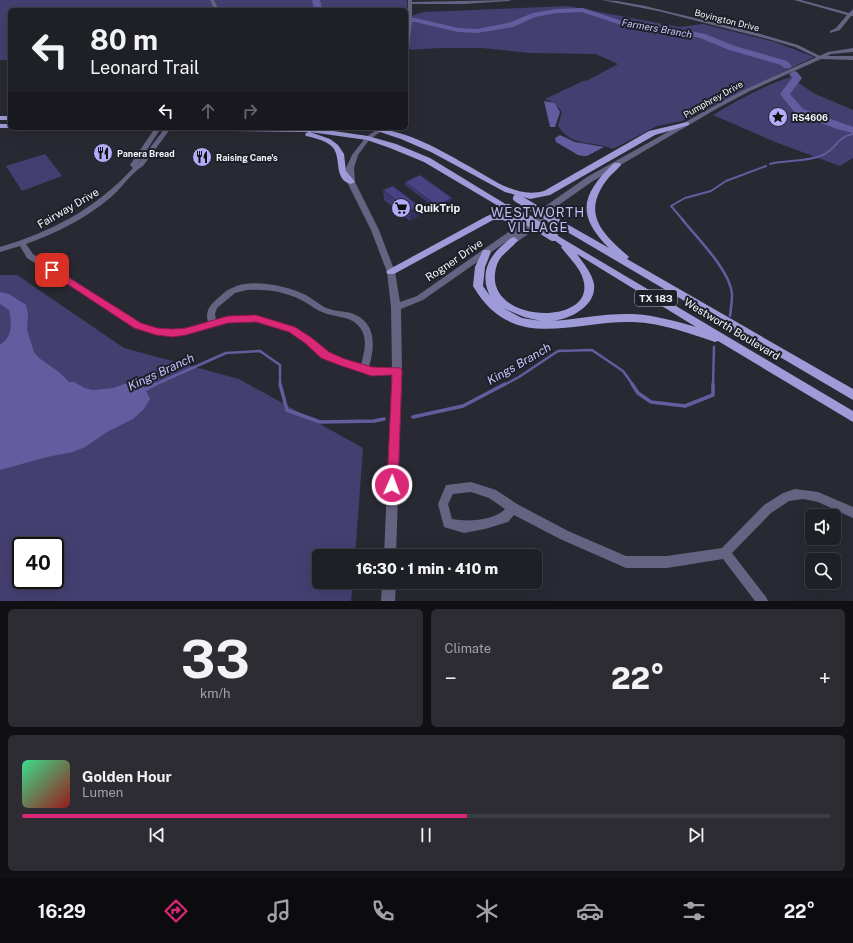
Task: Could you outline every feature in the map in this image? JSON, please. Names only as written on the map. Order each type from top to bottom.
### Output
[{"type":"main road","points":[[485,179],[523,197],[539,196],[664,128],[687,124]]},
{"type":"main road","points":[[255,130],[261,132],[308,134],[326,140],[335,146],[340,153],[342,173],[350,182]]},
{"type":"main road","points":[[312,130],[368,138],[406,151],[437,165],[507,212]]},
{"type":"main road","name":"Westworth Boulevard","points":[[384,130],[435,150],[801,366],[853,395]]},
{"type":"main road","points":[[406,130],[435,150]]},
{"type":"main road","points":[[437,165],[449,158]]},
{"type":"main road","points":[[616,165],[600,183],[592,198],[590,211],[596,226],[605,238],[620,254],[648,276]]},
{"type":"main road","points":[[391,272],[490,218],[507,212]]},
{"type":"main road","name":"Westworth Boulevard","points":[[507,212],[553,236],[853,417]]},
{"type":"main road","points":[[514,240],[496,256],[490,269],[490,286],[499,300],[519,312],[544,318],[558,317],[568,313],[585,300],[588,292],[589,284],[582,268],[563,242]]},
{"type":"main road","points":[[486,252],[480,267],[478,286],[491,304],[512,319],[529,324],[546,326],[619,318],[648,319],[684,327],[736,346]]},
{"type":"main road","points":[[791,379],[801,366]]},
{"type":"street","points":[[408,38],[410,2],[464,4],[509,0]]},
{"type":"street","name":"Boyington Drive","points":[[603,0],[666,12],[769,38],[812,52],[822,58]]},
{"type":"street","points":[[796,0],[851,14]]},
{"type":"street","points":[[832,32],[838,29],[851,14],[853,9]]},
{"type":"street","name":"Pumphrey Drive","points":[[616,165],[748,90],[835,52],[853,50]]},
{"type":"street","points":[[822,58],[853,56]]},
{"type":"street","name":"Fairway Drive","points":[[136,168],[133,165],[157,130]]},
{"type":"street","name":"Fairway Drive","points":[[0,250],[22,244],[50,232],[85,213],[109,196],[136,168],[141,165],[167,130]]},
{"type":"street","points":[[380,130],[368,138],[355,155],[350,168],[350,182],[375,230],[391,272],[396,307],[397,371],[390,549]]},
{"type":"street","points":[[514,240],[616,165]]},
{"type":"street","name":"Rogner Drive","points":[[396,307],[420,298],[590,179],[616,165]]},
{"type":"street","points":[[22,244],[30,256],[137,325],[156,332],[186,332],[228,320],[241,318],[256,319],[292,330],[308,340],[325,355],[372,372],[397,371]]},
{"type":"street","points":[[213,324],[210,315],[212,308],[236,289],[244,287],[266,288],[290,293],[300,296],[327,310],[348,314],[362,324],[368,334],[370,348],[364,369]]},
{"type":"street","points":[[513,508],[504,518],[485,524],[464,528],[448,523],[443,504],[450,489],[471,487],[492,494],[513,508],[564,535],[626,562],[668,562],[726,553],[764,512],[780,498],[794,494],[812,495],[831,502],[853,513]]},
{"type":"street","points":[[726,553],[762,601]]},
{"type":"street","points":[[388,601],[389,589]]},
{"type":"shaded area","points":[[0,0],[407,0],[407,8],[8,8],[8,60],[0,60]]},
{"type":"shaded area","points":[[568,6],[679,27],[703,24],[775,42],[814,57],[682,121],[657,126],[613,149],[605,146],[576,141],[570,138],[558,126],[562,112],[555,103],[545,99],[588,80],[618,64],[596,54],[531,53],[482,48],[408,50],[408,17],[423,12]]},
{"type":"shaded area","points":[[791,77],[813,93],[853,110],[853,158],[840,166],[775,142],[713,115],[742,98]]},
{"type":"shaded area","points":[[544,101],[555,103],[560,112],[555,127],[550,127]]},
{"type":"shaded area","points":[[560,135],[575,142],[604,147],[587,156],[578,155],[556,142],[555,138]]},
{"type":"shaded area","points":[[45,154],[62,176],[22,191],[6,166]]},
{"type":"shaded area","points":[[0,275],[17,275],[124,348],[239,379],[363,448],[356,549],[312,549],[312,589],[352,589],[351,601],[0,601]]},
{"type":"shaded area","points":[[0,292],[9,294],[26,305],[28,314],[27,330],[34,352],[39,358],[59,372],[69,382],[74,382],[85,388],[93,390],[113,388],[124,384],[142,382],[150,399],[143,410],[133,419],[107,432],[85,447],[73,452],[47,457],[0,470],[0,345],[9,334],[11,320],[9,310],[0,304]]},
{"type":"building","name":"QuikTrip","points":[[420,175],[452,198],[437,206],[405,182]]},
{"type":"building","points":[[393,186],[419,206],[410,211],[383,190]]},
{"type":"waterway","name":"Farmers Branch","points":[[316,0],[317,8]]},
{"type":"waterway","name":"Farmers Branch","points":[[408,20],[415,20],[458,30],[477,31],[510,25],[533,15],[556,11],[583,10],[621,23],[655,26],[702,36],[732,48],[784,63],[787,66]]},
{"type":"waterway","name":"Farmers Branch","points":[[794,74],[797,78],[785,94],[799,111],[853,130]]},
{"type":"waterway","name":"Kings Branch","points":[[770,164],[804,160],[823,155],[844,137],[853,134]]},
{"type":"waterway","name":"Kings Branch","points":[[683,220],[671,206],[685,198],[711,191],[726,181],[766,166]]},
{"type":"waterway","name":"Kings Branch","points":[[682,219],[712,255],[730,285],[732,294],[730,316]]},
{"type":"waterway","name":"Kings Branch","points":[[713,385],[714,347]]},
{"type":"waterway","name":"Kings Branch","points":[[504,385],[519,377],[558,351],[592,350],[623,371],[633,385]]},
{"type":"waterway","name":"Kings Branch","points":[[154,385],[226,353],[260,351],[280,365],[280,384]]},
{"type":"waterway","name":"Kings Branch","points":[[280,384],[287,410],[320,422],[374,421],[384,419]]},
{"type":"waterway","name":"Kings Branch","points":[[413,417],[463,406],[505,384]]},
{"type":"waterway","name":"Kings Branch","points":[[632,384],[638,393],[651,402],[685,406],[713,395],[713,385]]},
{"type":"waterway","name":"Kings Branch","points":[[144,390],[154,385]]},
{"type":"place","name":"RS4606","points":[[778,117]]},
{"type":"place","name":"Panera Bread","points":[[103,153]]},
{"type":"place","name":"Raising Cane's","points":[[202,157]]},
{"type":"place","name":"QuikTrip","points":[[401,208]]},
{"type":"district","name":"WESTWORTH VILLAGE","points":[[538,220]]},
{"type":"route","points":[[52,270],[137,325],[156,332],[186,332],[228,320],[241,318],[256,319],[292,330],[308,340],[325,355],[342,362],[372,372],[397,371],[392,485]]}]
